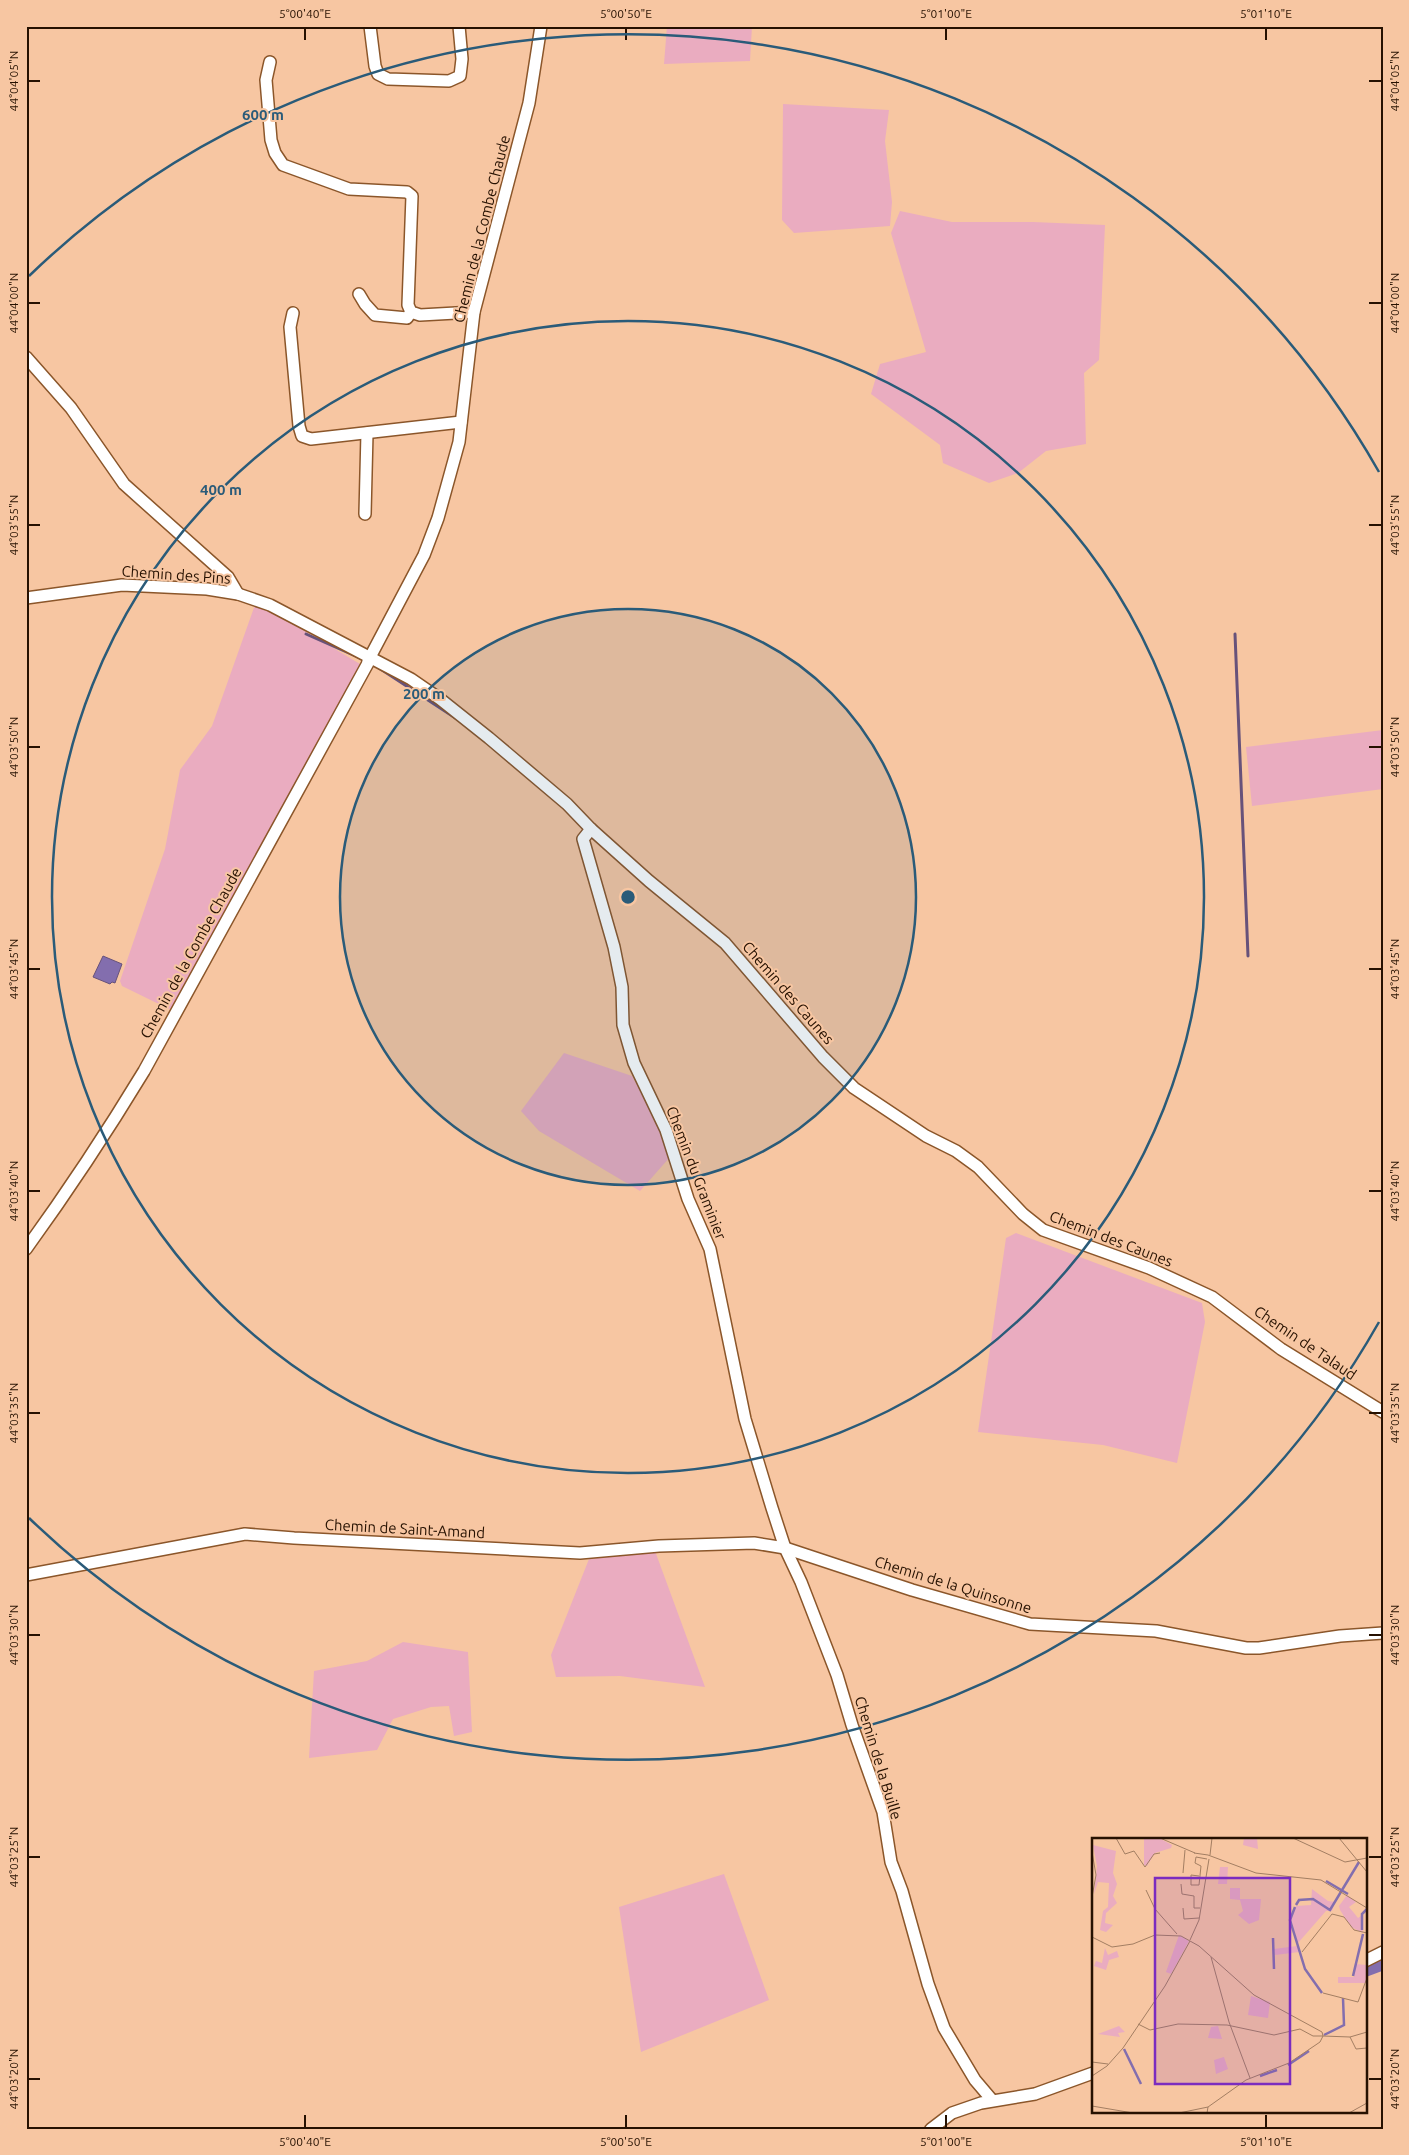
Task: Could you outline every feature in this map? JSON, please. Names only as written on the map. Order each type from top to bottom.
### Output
[{"type":"street","points":[[370,26],[375,66],[378,74],[388,79],[449,81],[460,76],[462,59],[459,26]]},
{"type":"street","name":"Chemin de la Combe Chaude","points":[[26,1249],[107,1132],[144,1071],[369,660],[424,555],[438,518],[459,442],[474,312],[529,103],[541,26]]},
{"type":"street","points":[[270,62],[266,80],[272,140],[275,153],[283,165],[349,189],[407,192],[412,196],[408,305],[411,312],[420,315],[474,312]]},
{"type":"street","points":[[359,294],[375,315],[407,318],[411,312]]},
{"type":"street","points":[[294,313],[290,327],[299,426],[302,436],[311,439],[461,422]]},
{"type":"street","points":[[26,357],[71,408],[124,484],[228,577],[238,594]]},
{"type":"street","points":[[365,514],[368,433]]},
{"type":"street","name":"Chemin des Pins","points":[[26,598],[122,585],[207,589],[238,594],[270,605],[369,660]]},
{"type":"street","name":"Chemin des Caunes","points":[[369,660],[411,679],[460,715],[567,804],[591,829],[650,881],[725,943],[823,1057],[854,1088],[926,1136],[956,1151],[978,1167],[1023,1214],[1043,1230],[1149,1268],[1212,1297]]},
{"type":"street","name":"Chemin du Graminier","points":[[591,829],[583,839],[614,947],[622,987],[623,1025],[634,1063],[666,1130],[688,1199],[710,1249],[746,1419]]},
{"type":"street","name":"Chemin de Talaud","points":[[1212,1297],[1281,1349],[1383,1412]]},
{"type":"street","name":"Chemin de la Buille","points":[[746,1419],[785,1548],[801,1582],[837,1675],[852,1725],[883,1812],[891,1862],[902,1891],[928,1984],[941,2019],[955,2047],[975,2080],[992,2100]]},
{"type":"street","name":"Chemin de Saint-Amand","points":[[26,1576],[245,1534],[580,1553],[659,1546],[754,1543],[785,1548]]},
{"type":"street","name":"Chemin de la Quinsonne","points":[[785,1548],[912,1590],[1030,1624],[1156,1631],[1229,1646],[1253,1648],[1340,1636],[1383,1633]]},
{"type":"street","points":[[1366,1960],[1383,1952]]},
{"type":"street","points":[[931,2129],[952,2113],[992,2100],[1035,2094],[1092,2073]]},
{"type":"shaded area","points":[[667,26],[752,26],[750,61],[664,64]]},
{"type":"shaded area","points":[[783,104],[889,110],[885,141],[892,202],[890,226],[794,233],[782,220]]},
{"type":"shaded area","points":[[900,211],[952,222],[1033,222],[1105,225],[1099,360],[1084,373],[1086,444],[1046,451],[1018,473],[989,483],[943,463],[940,445],[871,394],[880,364],[926,352],[891,233]]},
{"type":"shaded area","points":[[256,602],[360,664],[177,1005],[169,1009],[122,986],[120,981],[165,849],[180,770],[212,726]]},
{"type":"shaded area","points":[[1383,730],[1383,789],[1252,806],[1246,747]]},
{"type":"shaded area","points":[[103,956],[122,964],[115,983],[112,982],[110,984],[93,977]]},
{"type":"shaded area","points":[[564,1053],[632,1076],[661,1130],[670,1157],[640,1191],[539,1131],[521,1111]]},
{"type":"shaded area","points":[[1016,1233],[1202,1303],[1205,1322],[1177,1463],[1103,1445],[978,1432],[1006,1238]]},
{"type":"shaded area","points":[[655,1551],[705,1687],[620,1676],[556,1677],[551,1655],[589,1559]]},
{"type":"shaded area","points":[[403,1642],[468,1652],[472,1732],[454,1736],[449,1706],[431,1707],[393,1719],[377,1750],[309,1758],[314,1671],[367,1661]]},
{"type":"shaded area","points":[[724,1874],[769,2000],[641,2052],[619,1907]]},
{"type":"waterway","points":[[306,634],[360,658]]},
{"type":"waterway","points":[[1235,634],[1248,956]]},
{"type":"waterway","points":[[379,668],[457,719]]},
{"type":"waterway","points":[[1366,1972],[1381,1966]]}]
